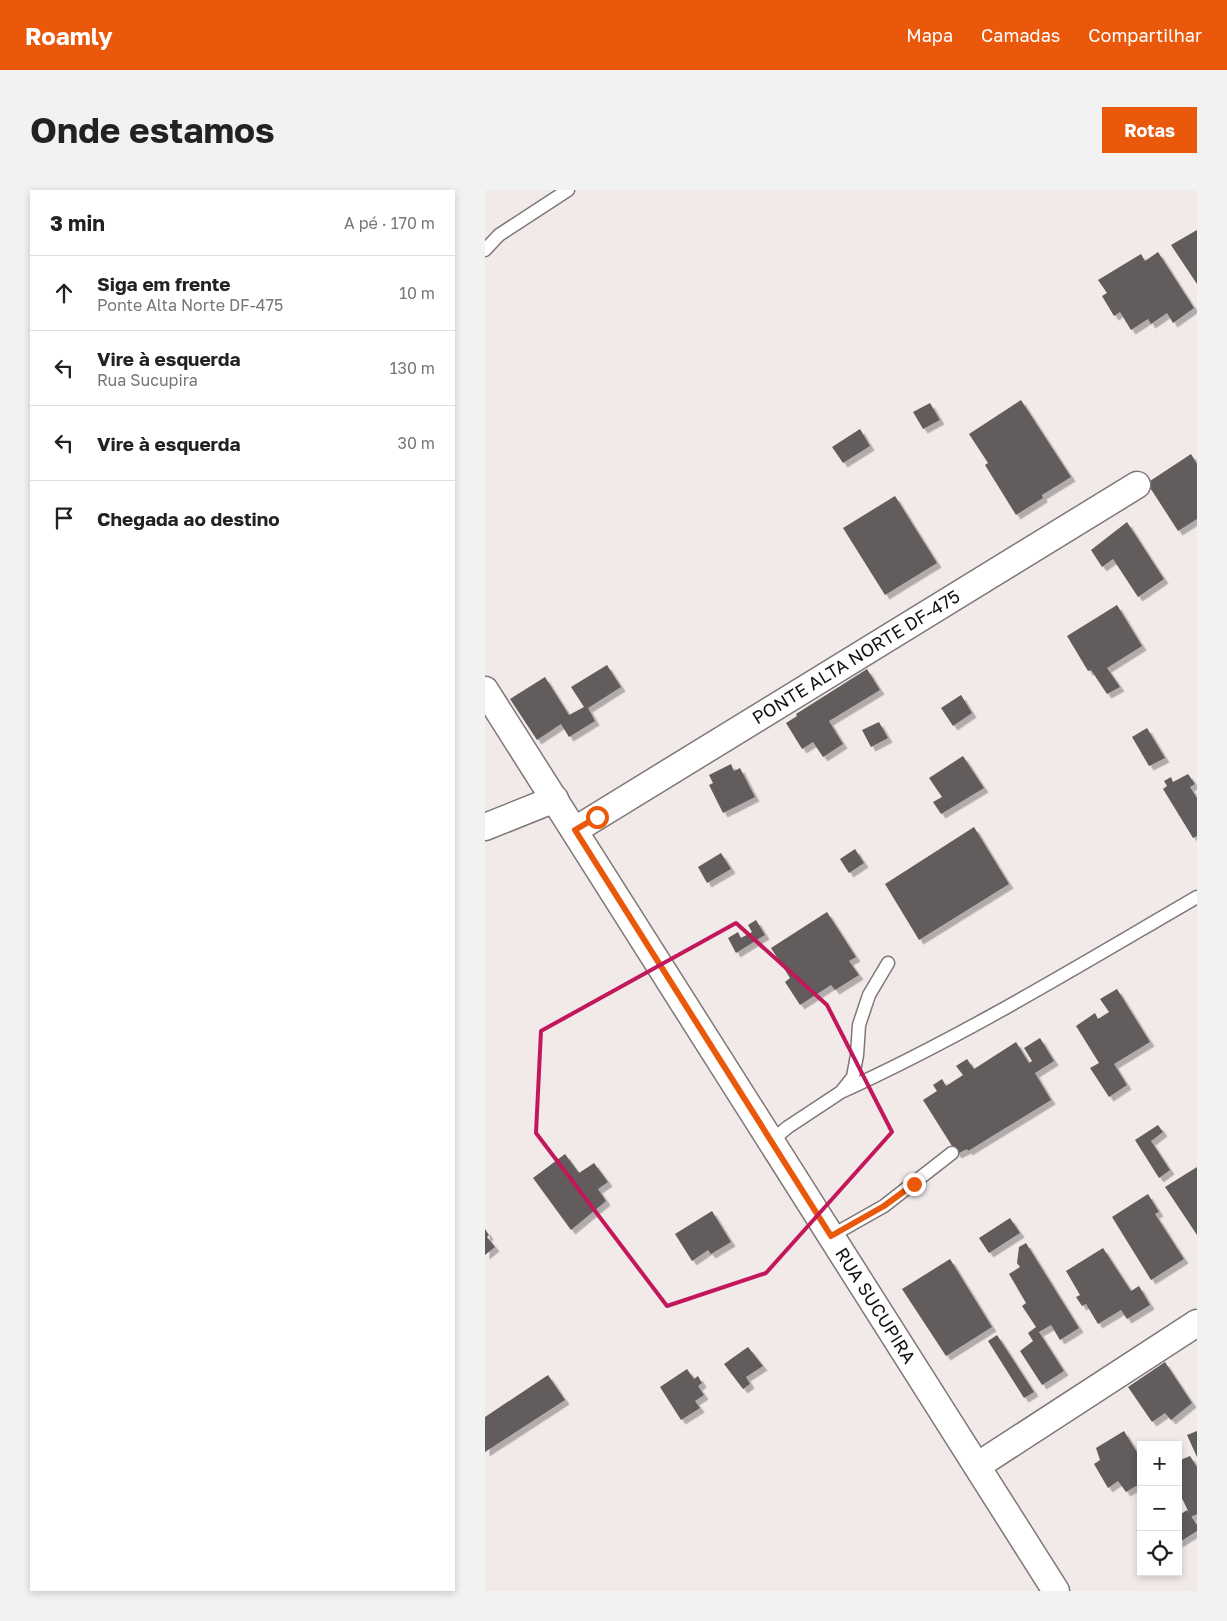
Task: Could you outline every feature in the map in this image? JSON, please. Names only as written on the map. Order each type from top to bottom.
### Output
[{"type":"street","name":"PONTE ALTA NORTE DF-475","points":[[575,830],[1137,485]]},
{"type":"street","name":"RUA SUCUPIRA","points":[[485,690],[1056,1591]]},
{"type":"street","points":[[485,827],[555,799]]},
{"type":"street","points":[[977,1466],[1197,1323]]},
{"type":"lane","points":[[485,250],[499,234],[568,190]]},
{"type":"lane","points":[[771,1142],[788,1127],[841,1092],[889,1070],[983,1021],[1197,897]]},
{"type":"lane","points":[[841,1092],[853,1077],[859,1025],[869,995],[888,963]]},
{"type":"lane","points":[[831,1236],[884,1206],[952,1153]]},
{"type":"highlighted area","points":[[736,923],[827,1005],[892,1132],[766,1273],[667,1306],[536,1133],[541,1031]]},
{"type":"building","points":[[1197,230],[1197,284],[1171,245]]},
{"type":"building","points":[[1158,252],[1194,308],[1173,323],[1167,313],[1151,324],[1148,319],[1131,330],[1120,312],[1114,316],[1102,296],[1107,293],[1098,280],[1141,254],[1145,261]]},
{"type":"building","points":[[1021,400],[1071,477],[1042,495],[1043,498],[1016,515],[985,465],[988,463],[969,434]]},
{"type":"building","points":[[930,403],[940,420],[923,429],[913,412]]},
{"type":"building","points":[[860,429],[870,446],[843,463],[832,447]]},
{"type":"building","points":[[1191,454],[1197,464],[1197,519],[1178,531],[1147,483]]},
{"type":"building","points":[[895,496],[937,563],[885,595],[843,528]]},
{"type":"building","points":[[1127,522],[1164,579],[1138,597],[1113,559],[1102,567],[1091,550]]},
{"type":"building","points":[[1117,605],[1142,646],[1107,668],[1120,687],[1107,694],[1091,670],[1088,671],[1067,636]]},
{"type":"building","points":[[607,665],[621,687],[588,708],[595,721],[569,737],[561,724],[537,740],[510,699],[545,677],[569,715],[584,707],[571,687]]},
{"type":"building","points":[[867,669],[880,690],[829,721],[843,744],[823,757],[813,742],[802,749],[786,723],[797,716],[796,714]]},
{"type":"building","points":[[961,695],[972,713],[953,726],[941,708]]},
{"type":"building","points":[[879,722],[888,738],[871,747],[862,730]]},
{"type":"building","points":[[1147,728],[1165,758],[1149,766],[1132,737]]},
{"type":"building","points":[[963,756],[984,788],[941,814],[933,802],[942,797],[929,778]]},
{"type":"building","points":[[731,764],[734,771],[740,768],[755,797],[723,813],[709,785],[713,783],[709,775]]},
{"type":"building","points":[[1188,774],[1195,784],[1190,787],[1197,798],[1197,836],[1193,838],[1163,789],[1167,786],[1164,781],[1171,777],[1173,782]]},
{"type":"building","points":[[974,827],[1009,884],[919,940],[885,884]]},
{"type":"building","points":[[855,849],[864,863],[849,873],[840,859]]},
{"type":"building","points":[[721,853],[731,869],[707,883],[698,867]]},
{"type":"building","points":[[827,912],[856,957],[849,961],[859,975],[835,990],[831,985],[800,1005],[785,982],[790,978],[771,948]]},
{"type":"building","points":[[756,920],[765,935],[736,953],[728,938],[738,932],[741,938],[752,932],[748,925]]},
{"type":"building","points":[[1117,989],[1150,1042],[1114,1064],[1127,1085],[1109,1097],[1090,1068],[1099,1063],[1076,1026],[1095,1013],[1098,1019],[1109,1012],[1100,999]]},
{"type":"building","points":[[1040,1038],[1054,1061],[1035,1073],[1051,1100],[968,1151],[967,1149],[957,1154],[923,1100],[937,1091],[933,1085],[942,1079],[946,1086],[963,1075],[956,1066],[967,1059],[974,1069],[1016,1042],[1029,1063],[1032,1061],[1024,1048]]},
{"type":"building","points":[[1158,1125],[1163,1132],[1151,1141],[1170,1170],[1159,1178],[1135,1140]]},
{"type":"building","points":[[565,1154],[579,1173],[594,1163],[608,1182],[598,1189],[606,1201],[571,1230],[533,1178]]},
{"type":"building","points":[[1197,1167],[1197,1235],[1165,1187]]},
{"type":"building","points":[[1148,1194],[1159,1212],[1155,1214],[1184,1259],[1151,1280],[1112,1217]]},
{"type":"building","points":[[712,1211],[731,1242],[711,1254],[708,1250],[692,1261],[675,1234]]},
{"type":"building","points":[[1010,1218],[1020,1233],[989,1253],[979,1238]]},
{"type":"building","points":[[485,1229],[489,1235],[487,1237],[495,1247],[485,1255]]},
{"type":"building","points":[[1026,1243],[1079,1328],[1060,1340],[1051,1325],[1039,1332],[1064,1371],[1042,1385],[1020,1351],[1033,1341],[1028,1333],[1036,1327],[1022,1306],[1026,1303],[1009,1274],[1020,1267],[1017,1263],[1019,1247]]},
{"type":"building","points":[[1103,1248],[1131,1291],[1139,1286],[1150,1305],[1127,1319],[1121,1310],[1098,1324],[1086,1304],[1082,1306],[1076,1297],[1080,1295],[1066,1271]]},
{"type":"building","points":[[950,1259],[992,1327],[946,1356],[902,1289]]},
{"type":"building","points":[[997,1335],[1034,1392],[1024,1398],[988,1341]]},
{"type":"building","points":[[748,1347],[763,1366],[746,1377],[750,1384],[743,1389],[724,1364]]},
{"type":"building","points":[[1165,1362],[1192,1403],[1171,1420],[1165,1413],[1152,1422],[1128,1387]]},
{"type":"building","points":[[687,1369],[694,1379],[698,1376],[702,1383],[698,1386],[704,1395],[695,1401],[700,1408],[681,1420],[660,1387]]},
{"type":"building","points":[[548,1375],[565,1400],[485,1452],[485,1417]]},
{"type":"building","points":[[1124,1431],[1137,1452],[1137,1485],[1126,1492],[1118,1481],[1108,1488],[1094,1464],[1100,1460],[1096,1448]]},
{"type":"building","points":[[1197,1431],[1197,1457],[1187,1435]]},
{"type":"building","points":[[1190,1456],[1197,1467],[1197,1514],[1191,1517],[1182,1498],[1182,1459]]},
{"type":"building","points":[[1187,1510],[1197,1525],[1197,1531],[1182,1540],[1182,1531],[1182,1513]]},
{"type":"route","points":[[597,817],[575,830],[831,1236],[856,1220],[884,1206],[914,1184]]}]
